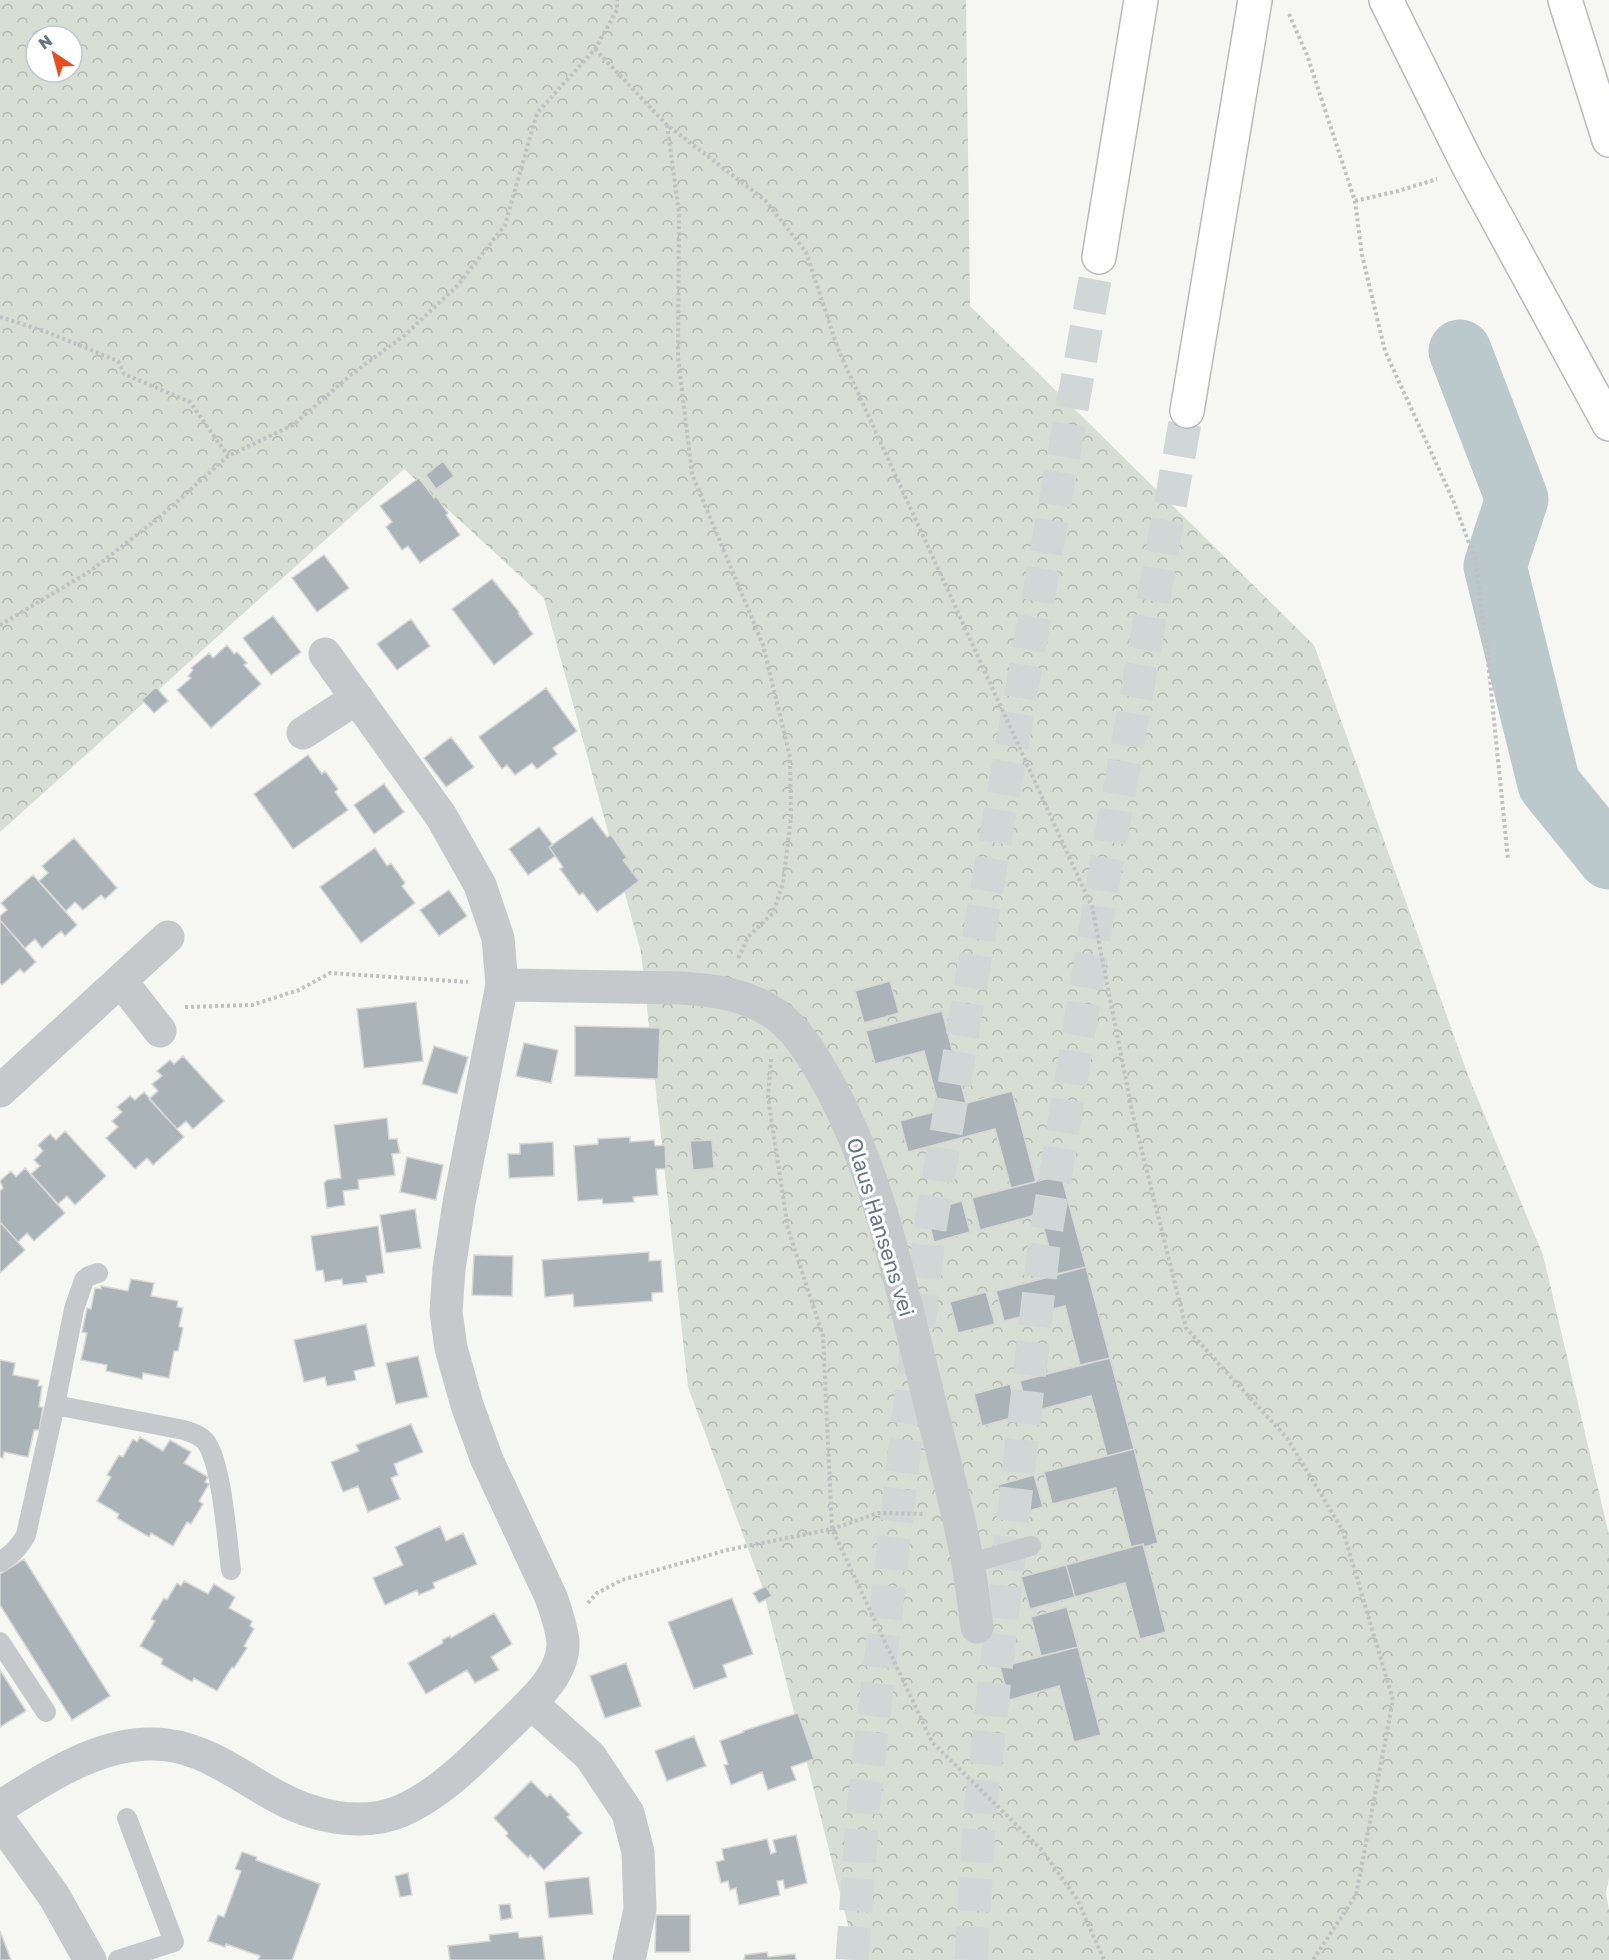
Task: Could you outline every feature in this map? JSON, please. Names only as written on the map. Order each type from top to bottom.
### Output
[{"type":"highway","points":[[1099,257],[1141,0]]},
{"type":"highway","points":[[1187,411],[1255,0]]},
{"type":"highway","points":[[1386,0],[1468,165],[1609,424]]},
{"type":"highway","points":[[1565,0],[1609,140]]},
{"type":"street","points":[[0,1807],[49,1776],[94,1755],[132,1745],[168,1745],[200,1754],[310,1813],[372,1818],[400,1811],[436,1790],[477,1755],[548,1683],[560,1662],[563,1643],[551,1597],[487,1460],[467,1405],[451,1348],[446,1312],[449,1269],[459,1203],[502,985],[498,938],[480,885],[441,816],[325,654]]},
{"type":"street","points":[[303,733],[357,698]]},
{"type":"street","points":[[0,1091],[168,937]]},
{"type":"street","points":[[121,981],[153,1022]]},
{"type":"street","name":"Olaus Hansens vei","points":[[502,985],[681,988],[730,994],[756,1003],[778,1017],[796,1033],[812,1054],[851,1126],[870,1177],[900,1280],[968,1564],[977,1627]]},
{"type":"street","points":[[531,1702],[590,1756],[628,1812],[638,1852],[640,1909],[629,1960]]},
{"type":"street","points":[[0,1821],[54,1896],[90,1960]]},
{"type":"lane","points":[[0,1562],[20,1547],[26,1535],[74,1309],[81,1287],[89,1276],[98,1273]]},
{"type":"lane","points":[[55,1405],[184,1430],[205,1440],[217,1471],[231,1570]]},
{"type":"lane","points":[[968,1564],[1031,1546]]},
{"type":"lane","points":[[0,1642],[46,1712]]},
{"type":"lane","points":[[118,1960],[174,1942],[127,1818]]},
{"type":"path","points":[[0,625],[89,572],[162,516],[228,456],[293,425],[352,374],[405,335],[458,285],[505,225],[537,113],[595,49],[617,10],[616,0]]},
{"type":"path","points":[[1288,11],[1307,55],[1355,201],[1362,255],[1385,351],[1453,500],[1475,559],[1486,641],[1508,859]]},
{"type":"path","points":[[595,49],[667,125],[765,200],[806,252],[838,349],[1092,907],[1132,1111],[1186,1328],[1287,1438],[1343,1531],[1393,1700],[1356,1895],[1313,1960]]},
{"type":"path","points":[[667,125],[679,213],[678,357],[692,474],[763,645],[790,757],[791,817],[783,884],[773,913],[748,937],[738,959],[730,994]]},
{"type":"path","points":[[1355,201],[1432,181],[1468,165]]},
{"type":"path","points":[[0,317],[44,331],[118,361],[124,374],[190,402],[228,456]]},
{"type":"path","points":[[153,1022],[185,1007],[252,1005],[299,990],[330,973],[502,985]]},
{"type":"path","points":[[778,1017],[771,1057],[768,1097],[788,1229],[823,1336],[832,1529],[932,1742],[1041,1849],[1077,1899],[1104,1960]]},
{"type":"path","points":[[561,1633],[583,1620],[588,1604],[597,1593],[622,1580],[727,1550],[832,1529],[878,1513],[916,1515],[955,1508]]},
{"type":"green space","points":[[0,0],[966,0],[970,306],[1314,645],[1469,1078],[1543,1255],[1609,1535],[1609,1878],[1606,1892],[1609,1911],[1609,1960],[857,1960],[762,1586],[688,1387],[641,952],[544,598],[404,469],[0,832]]},
{"type":"building","points":[[443,461],[454,476],[436,489],[426,475]]},
{"type":"building","points":[[419,478],[434,498],[436,496],[460,535],[420,563],[408,546],[402,550],[386,527],[392,522],[380,506]]},
{"type":"building","points":[[324,555],[349,588],[317,612],[292,578]]},
{"type":"building","points":[[492,579],[519,612],[533,634],[494,665],[452,609]]},
{"type":"building","points":[[273,616],[301,652],[271,675],[243,638]]},
{"type":"building","points":[[411,619],[430,646],[397,670],[377,644]]},
{"type":"building","points":[[227,645],[234,654],[237,652],[247,663],[244,665],[261,684],[211,728],[177,690],[191,678],[188,676],[193,670],[191,668],[209,653],[213,658]]},
{"type":"building","points":[[156,687],[168,701],[154,713],[142,700]]},
{"type":"building","points":[[546,688],[577,731],[553,748],[557,754],[537,769],[532,763],[515,775],[507,765],[502,769],[479,737]]},
{"type":"building","points":[[451,737],[474,767],[446,787],[424,758]]},
{"type":"building","points":[[308,755],[322,774],[325,771],[338,789],[335,792],[348,810],[293,849],[254,794]]},
{"type":"building","points":[[384,784],[404,812],[374,834],[354,805]]},
{"type":"building","points":[[592,817],[607,837],[611,835],[627,858],[623,860],[639,881],[597,912],[583,893],[579,895],[560,869],[563,867],[549,847]]},
{"type":"building","points":[[539,827],[553,845],[549,847],[555,856],[528,875],[509,849]]},
{"type":"building","points":[[74,838],[117,888],[105,899],[101,895],[83,910],[75,902],[66,911],[39,881],[48,873],[42,866]]},
{"type":"building","points":[[375,848],[387,866],[391,863],[405,883],[402,886],[415,903],[361,943],[320,887]]},
{"type":"building","points":[[33,875],[77,925],[65,936],[61,931],[42,948],[35,939],[25,948],[0,920],[0,916],[7,910],[1,903]]},
{"type":"building","points":[[449,890],[467,916],[439,936],[420,910]]},
{"type":"building","points":[[0,920],[36,962],[24,973],[20,969],[2,985],[0,983]]},
{"type":"building","points":[[890,981],[899,1013],[864,1023],[855,991]]},
{"type":"building","points":[[416,1002],[423,1061],[364,1068],[357,1009]]},
{"type":"building","points":[[942,1011],[966,1103],[940,1110],[924,1051],[875,1064],[866,1031]]},
{"type":"building","points":[[575,1026],[660,1028],[658,1079],[575,1076]]},
{"type":"building","points":[[524,1043],[558,1050],[551,1083],[516,1076]]},
{"type":"building","points":[[434,1046],[468,1057],[457,1094],[422,1084]]},
{"type":"building","points":[[183,1056],[224,1101],[193,1129],[186,1121],[177,1129],[149,1099],[158,1091],[152,1084],[162,1076],[157,1071],[170,1060],[174,1064]]},
{"type":"building","points":[[1012,1091],[1036,1182],[1011,1188],[995,1129],[908,1152],[900,1121]]},
{"type":"building","points":[[144,1092],[184,1137],[153,1165],[147,1158],[135,1169],[106,1138],[118,1127],[112,1121],[122,1112],[117,1107],[130,1096],[135,1100]]},
{"type":"building","points":[[387,1118],[389,1139],[397,1139],[400,1153],[392,1154],[395,1175],[358,1180],[359,1189],[343,1191],[345,1205],[327,1208],[324,1183],[327,1180],[341,1178],[334,1125]]},
{"type":"building","points":[[65,1131],[106,1176],[75,1205],[67,1196],[58,1204],[31,1174],[40,1166],[34,1160],[43,1151],[38,1145],[50,1134],[56,1140]]},
{"type":"building","points":[[630,1137],[630,1142],[654,1140],[655,1146],[665,1145],[666,1169],[656,1169],[658,1195],[633,1197],[634,1202],[603,1204],[602,1199],[578,1201],[574,1146],[598,1144],[598,1139]]},
{"type":"building","points":[[712,1140],[714,1168],[693,1170],[690,1141]]},
{"type":"building","points":[[553,1142],[554,1176],[509,1178],[508,1154],[520,1154],[520,1144]]},
{"type":"building","points":[[407,1157],[443,1165],[436,1200],[400,1192]]},
{"type":"building","points":[[25,1168],[65,1213],[34,1241],[27,1233],[18,1242],[0,1222],[0,1191],[3,1188],[0,1181],[11,1171],[16,1177]]},
{"type":"building","points":[[1061,1175],[1086,1267],[1056,1274],[1040,1214],[980,1230],[972,1198]]},
{"type":"building","points":[[962,1201],[970,1232],[934,1242],[926,1211]]},
{"type":"building","points":[[415,1209],[421,1248],[386,1253],[380,1215]]},
{"type":"building","points":[[0,1222],[25,1250],[0,1273]]},
{"type":"building","points":[[378,1226],[384,1273],[366,1276],[367,1282],[343,1285],[342,1279],[325,1282],[323,1270],[316,1271],[311,1236]]},
{"type":"building","points":[[649,1252],[649,1261],[661,1260],[663,1292],[652,1293],[652,1301],[574,1307],[573,1294],[545,1297],[542,1260]]},
{"type":"building","points":[[474,1255],[513,1256],[512,1296],[472,1295]]},
{"type":"building","points":[[1086,1267],[1110,1358],[1080,1365],[1065,1306],[1004,1321],[996,1291]]},
{"type":"building","points":[[131,1279],[154,1283],[151,1296],[178,1301],[177,1307],[183,1308],[179,1326],[183,1328],[178,1351],[174,1351],[169,1378],[143,1373],[142,1379],[106,1371],[107,1365],[81,1360],[87,1333],[82,1332],[87,1308],[91,1309],[95,1288],[101,1289],[101,1286],[128,1291]]},
{"type":"building","points":[[986,1292],[995,1324],[958,1333],[950,1302]]},
{"type":"building","points":[[366,1324],[375,1366],[354,1371],[356,1380],[327,1386],[325,1377],[304,1382],[294,1340]]},
{"type":"building","points":[[418,1356],[428,1397],[396,1404],[386,1363]]},
{"type":"building","points":[[1110,1358],[1134,1449],[1107,1456],[1091,1396],[1028,1413],[1020,1381]]},
{"type":"building","points":[[0,1360],[15,1363],[13,1375],[39,1380],[38,1386],[42,1386],[39,1407],[43,1407],[39,1430],[34,1430],[28,1457],[4,1452],[3,1458],[0,1457]]},
{"type":"building","points":[[1010,1384],[1018,1416],[982,1426],[974,1394]]},
{"type":"building","points":[[411,1424],[423,1452],[394,1464],[398,1475],[391,1478],[400,1499],[368,1512],[358,1486],[343,1492],[331,1462],[359,1451],[356,1445]]},
{"type":"building","points":[[140,1437],[163,1451],[170,1440],[191,1452],[184,1463],[208,1477],[205,1482],[209,1484],[199,1501],[203,1504],[191,1524],[187,1522],[173,1546],[151,1533],[149,1537],[117,1518],[119,1514],[97,1501],[111,1477],[107,1475],[119,1455],[123,1457],[133,1439],[137,1442]]},
{"type":"building","points":[[1134,1449],[1158,1543],[1144,1547],[1143,1544],[1131,1547],[1116,1488],[1052,1504],[1044,1472]]},
{"type":"building","points":[[1034,1475],[1043,1507],[1006,1517],[998,1485]]},
{"type":"building","points":[[440,1526],[446,1541],[463,1533],[477,1564],[433,1583],[435,1588],[419,1595],[417,1590],[385,1605],[373,1578],[403,1565],[395,1547]]},
{"type":"building","points":[[1143,1544],[1166,1632],[1140,1639],[1125,1583],[1075,1597],[1066,1565]]},
{"type":"building","points":[[24,1559],[110,1696],[72,1720],[0,1605],[0,1574]]},
{"type":"building","points":[[1066,1565],[1075,1597],[1030,1609],[1021,1577]]},
{"type":"building","points":[[184,1581],[208,1594],[214,1584],[235,1597],[229,1608],[252,1621],[250,1626],[254,1629],[244,1646],[247,1648],[217,1691],[194,1678],[192,1682],[161,1664],[163,1659],[140,1646],[155,1621],[151,1619],[164,1598],[167,1600],[177,1583],[181,1586]]},
{"type":"building","points":[[766,1586],[772,1596],[759,1603],[753,1593]]},
{"type":"building","points":[[732,1598],[753,1654],[723,1665],[727,1677],[694,1689],[668,1622]]},
{"type":"building","points":[[1067,1607],[1078,1647],[1041,1656],[1031,1617]]},
{"type":"building","points":[[494,1613],[512,1644],[491,1657],[499,1670],[475,1683],[467,1670],[426,1694],[408,1663],[443,1643],[442,1640],[450,1636],[451,1638]]},
{"type":"building","points":[[1078,1647],[1101,1735],[1074,1742],[1059,1686],[1009,1700],[1000,1667]]},
{"type":"building","points":[[626,1663],[641,1706],[605,1718],[590,1676]]},
{"type":"building","points":[[0,1670],[26,1711],[0,1727]]},
{"type":"building","points":[[798,1713],[814,1759],[791,1767],[796,1780],[768,1790],[762,1772],[731,1785],[724,1765],[728,1764],[720,1741]]},
{"type":"building","points":[[694,1736],[706,1766],[667,1781],[655,1751]]},
{"type":"building","points":[[531,1781],[547,1797],[550,1794],[570,1815],[567,1817],[582,1833],[544,1870],[530,1855],[528,1858],[506,1836],[508,1833],[494,1818]]},
{"type":"building","points":[[796,1835],[807,1883],[785,1889],[783,1880],[777,1881],[780,1895],[739,1905],[736,1888],[730,1890],[728,1881],[721,1883],[716,1862],[724,1860],[722,1849],[767,1839],[771,1854],[776,1852],[773,1840]]},
{"type":"building","points":[[242,1852],[257,1857],[256,1860],[320,1884],[292,1960],[258,1960],[260,1956],[226,1944],[225,1947],[208,1941],[218,1915],[224,1917],[241,1871],[235,1869]]},
{"type":"building","points":[[408,1873],[412,1895],[400,1897],[395,1876]]},
{"type":"building","points":[[589,1877],[593,1914],[549,1918],[545,1882]]},
{"type":"building","points":[[510,1904],[512,1918],[501,1920],[499,1905]]},
{"type":"building","points":[[656,1915],[690,1915],[690,1952],[655,1952]]},
{"type":"building","points":[[0,1931],[11,1960],[0,1960]]},
{"type":"building","points":[[518,1932],[519,1938],[542,1936],[545,1960],[450,1960],[448,1946],[490,1941],[489,1935]]},
{"type":"building","points":[[767,1952],[768,1957],[795,1954],[796,1960],[744,1960],[745,1955]]},
{"type":"waterway","points":[[1460,351],[1517,499],[1495,566],[1549,784],[1609,858]]},
{"type":"tunnel","points":[[852,1960],[863,1811],[930,1229],[995,840],[1099,257]]},
{"type":"tunnel","points":[[971,1960],[980,1812],[1044,1246],[1105,871],[1187,411]]}]
